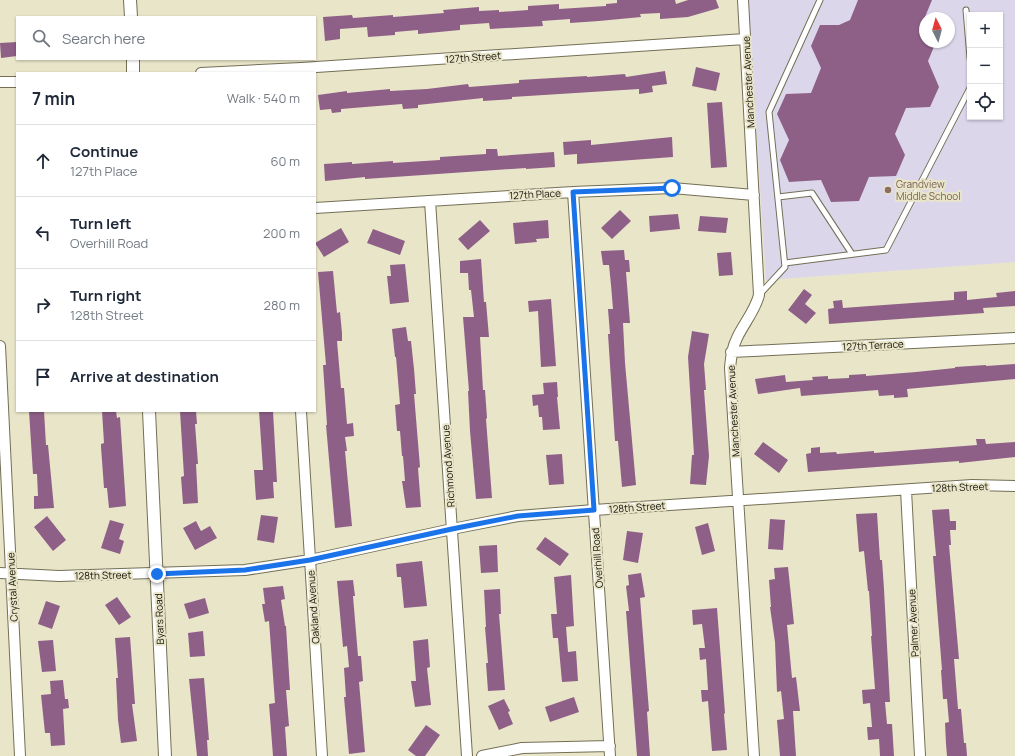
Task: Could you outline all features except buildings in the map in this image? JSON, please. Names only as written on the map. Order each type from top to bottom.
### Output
[{"type":"street","points":[[130,0],[131,16]]},
{"type":"street","name":"Manchester Avenue","points":[[743,0],[759,295],[756,306],[737,337],[731,352],[730,368],[754,756]]},
{"type":"street","name":"127th Street","points":[[221,72],[745,39]]},
{"type":"street","points":[[133,60],[134,72]]},
{"type":"street","points":[[0,82],[16,82]]},
{"type":"street","name":"127th Place","points":[[316,208],[573,192],[672,188],[754,195]]},
{"type":"street","name":"Overhill Road","points":[[573,192],[610,751]]},
{"type":"street","name":"Richmond Avenue","points":[[430,201],[467,756]]},
{"type":"street","name":"127th Terrace","points":[[731,352],[1015,338]]},
{"type":"street","name":"Crystal Avenue","points":[[0,346],[20,756]]},
{"type":"street","name":"Byars Road","points":[[149,412],[165,756]]},
{"type":"street","name":"Oakland Avenue","points":[[301,412],[322,756]]},
{"type":"street","name":"128th Street","points":[[0,573],[60,576],[245,570],[310,560],[518,516],[972,486],[1015,486]]},
{"type":"street","name":"Palmer Avenue","points":[[906,490],[920,756]]},
{"type":"street","points":[[482,756],[522,748],[610,751]]},
{"type":"lane","points":[[759,295],[785,267],[769,112],[820,0]]},
{"type":"lane","points":[[966,10],[969,48]]},
{"type":"lane","points":[[785,263],[886,250],[967,94]]},
{"type":"lane","points":[[778,197],[812,193],[852,254]]},
{"type":"shaded area","name":"Grandview Middle School","points":[[748,0],[1015,0],[1015,262],[766,280]]},
{"type":"place","name":"Grandview Middle School","points":[[888,190]]},
{"type":"route","points":[[157,574],[245,570],[310,560],[518,516],[594,510],[573,192],[672,188]]}]
